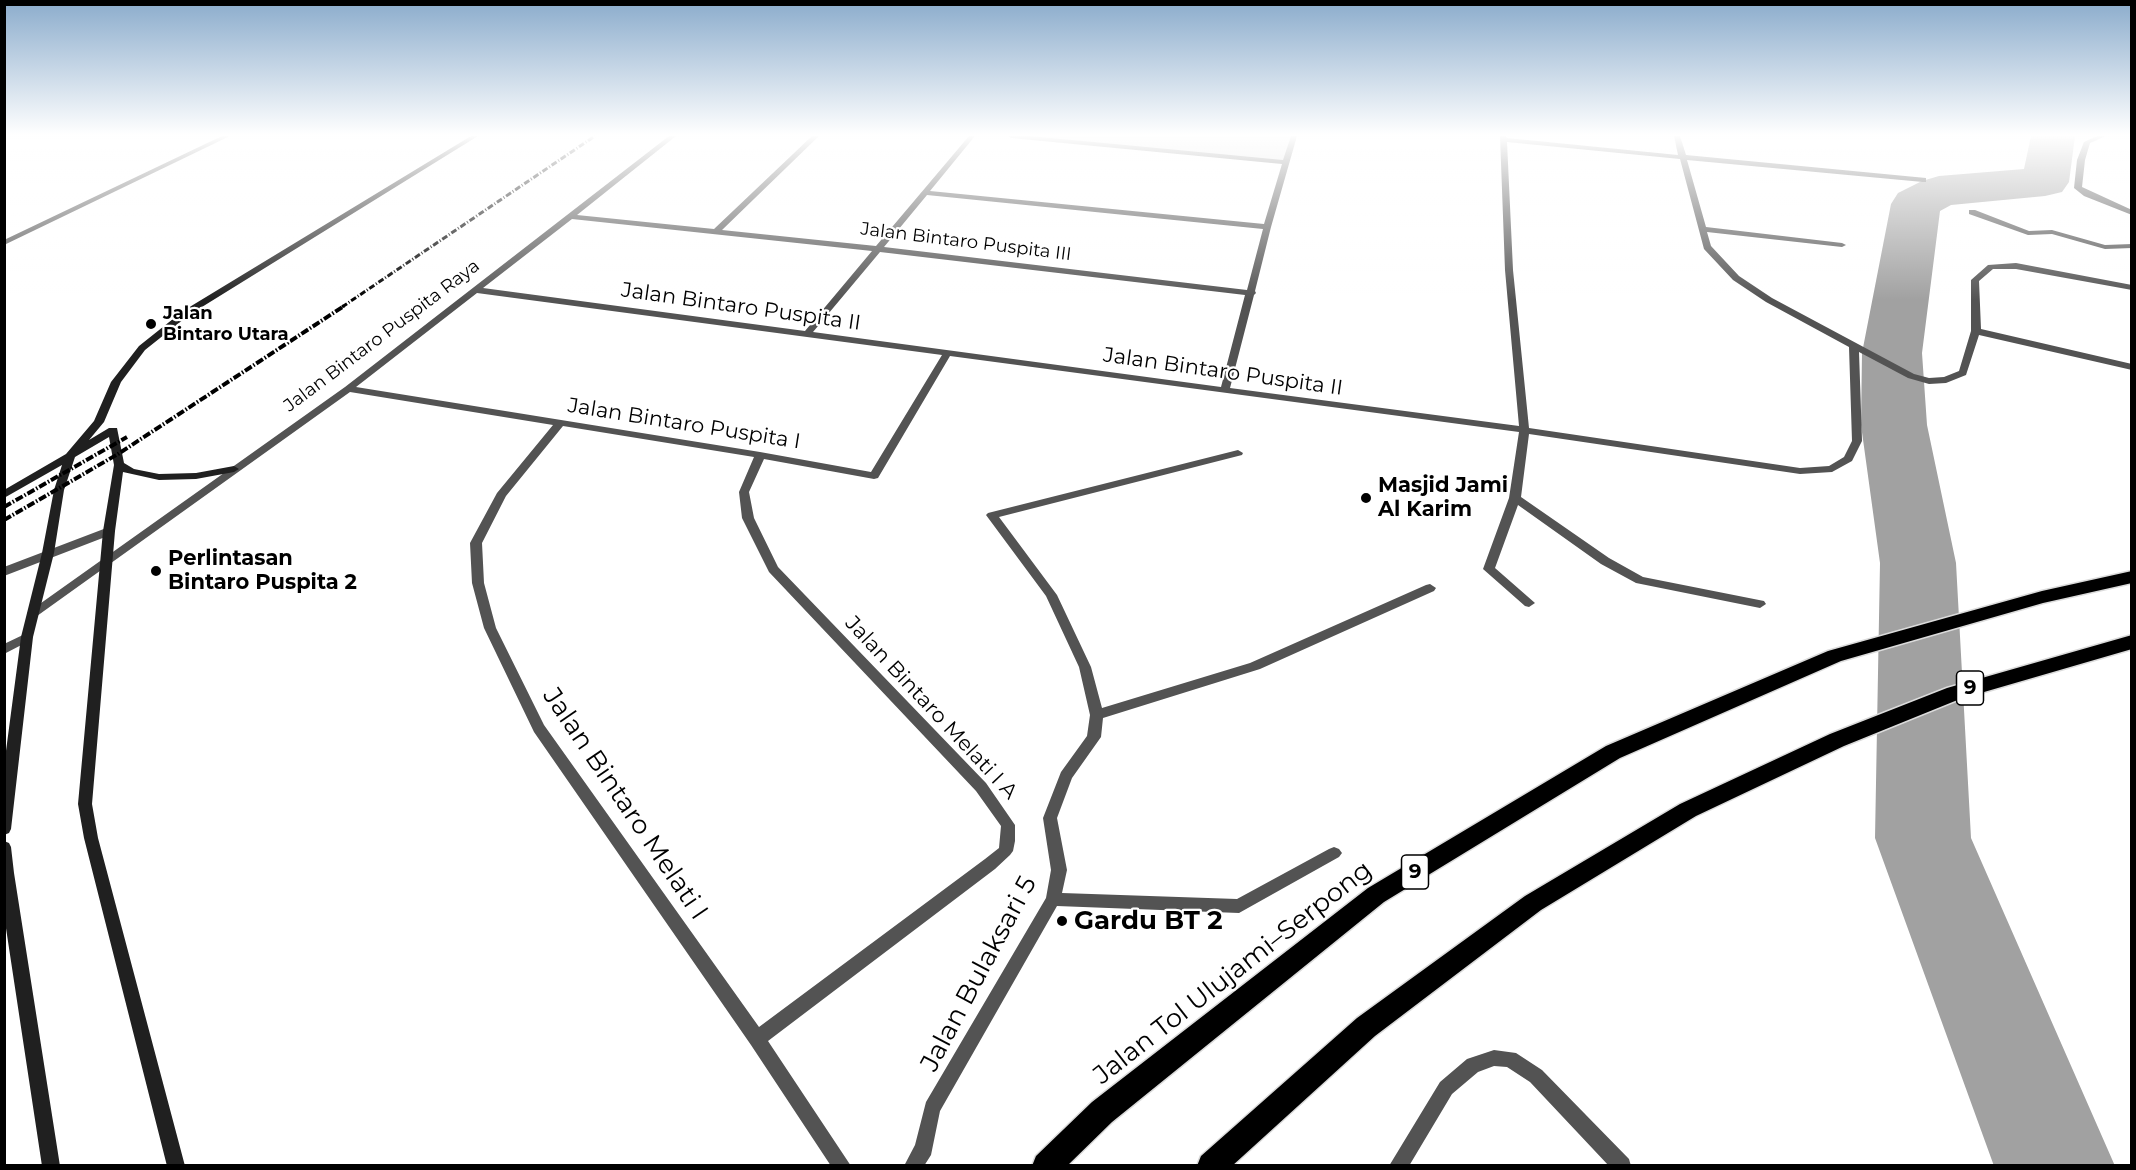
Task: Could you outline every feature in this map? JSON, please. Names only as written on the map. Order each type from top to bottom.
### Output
[{"type":"highway","name":"Jalan Tol Ulujami–Serpong","points":[[1046,1166],[1102,1112],[1376,895],[1613,752],[1834,656],[2042,597],[2132,577]]},
{"type":"highway","name":"9","points":[[1211,1166],[1366,1027],[1533,903],[1688,810],[1837,740],[1954,693],[2132,642]]},
{"type":"main road","points":[[4,828],[27,637],[48,554],[56,502],[70,454],[99,422],[116,382],[142,348],[186,313],[386,191]]},
{"type":"main road","points":[[99,422],[113,430]]},
{"type":"main road","points":[[4,495],[113,430]]},
{"type":"main road","points":[[113,430],[119,470],[109,531],[85,804],[176,1166]]},
{"type":"main road","points":[[119,470],[142,482],[162,484],[186,483],[229,472]]},
{"type":"main road","points":[[4,847],[6,873],[51,1166]]},
{"type":"street","points":[[4,243],[113,191]]},
{"type":"street","name":"Jalan Bintaro Puspita Raya","points":[[33,613],[348,389],[601,191]]},
{"type":"street","points":[[717,231],[759,191]]},
{"type":"street","points":[[807,334],[928,191]]},
{"type":"street","points":[[1226,390],[1278,191]]},
{"type":"street","points":[[1505,191],[1509,270],[1524,430],[1515,498],[1489,569],[1529,603]]},
{"type":"street","points":[[1692,191],[1707,248],[1736,278],[1769,300],[1854,347],[1911,376],[1929,381],[1946,380],[1963,373],[1976,332],[1975,280],[1991,267],[2016,266],[2132,288]]},
{"type":"street","points":[[2082,191],[2132,213]]},
{"type":"street","points":[[926,193],[1267,227]]},
{"type":"street","points":[[1972,212],[2028,233],[2052,232],[2105,247],[2132,246]]},
{"type":"street","name":"Jalan Bintaro Puspita III","points":[[568,216],[1252,292]]},
{"type":"street","points":[[1702,229],[1842,245]]},
{"type":"street","name":"Jalan Bintaro Puspita II","points":[[477,290],[1524,430],[1800,471],[1833,469],[1848,459],[1857,441],[1854,347]]},
{"type":"street","points":[[1976,332],[2132,367]]},
{"type":"street","name":"Jalan Bintaro Puspita I","points":[[348,389],[760,455],[874,476],[947,354]]},
{"type":"street","name":"Jalan Bintaro Melati I","points":[[560,423],[501,495],[476,543],[478,583],[490,628],[539,728],[757,1039],[842,1166]]},
{"type":"street","name":"Jalan Bulaksari 5","points":[[913,1166],[924,1148],[932,1108],[1053,898],[1059,870],[1050,818],[1065,776],[1094,737],[1097,715],[1085,667],[1051,595],[992,515],[1238,453]]},
{"type":"street","name":"Jalan Bintaro Melati I A","points":[[757,1039],[990,864],[1005,851],[1008,841],[1008,825],[981,787],[773,569],[748,518],[744,492],[760,455]]},
{"type":"street","points":[[1515,498],[1605,561],[1640,580],[1760,604]]},
{"type":"street","points":[[4,572],[109,531]]},
{"type":"street","points":[[1097,715],[1255,666],[1430,588]]},
{"type":"street","points":[[4,650],[27,637]]},
{"type":"street","points":[[1053,898],[1239,906],[1334,853]]},
{"type":"street","points":[[1398,1166],[1446,1088],[1473,1065],[1494,1058],[1510,1059],[1536,1076],[1622,1166]]},
{"type":"waterway","points":[[1944,191],[1916,204],[1892,353],[1894,425],[1918,563],[1923,838],[2055,1166]]},
{"type":"railway","points":[[342,307],[514,191]]},
{"type":"railway","points":[[4,520],[118,454],[344,306]]},
{"type":"railway","points":[[4,507],[127,437]]},
{"type":"place","name":"Jalan Bintaro Utara","points":[[151,324]]},
{"type":"place","name":"Masjid Jami Al Karim","points":[[1366,498]]},
{"type":"place","name":"Perlintasan Bintaro Puspita 2","points":[[156,571]]},
{"type":"place","name":"Gardu BT 2","points":[[1062,921]]}]
